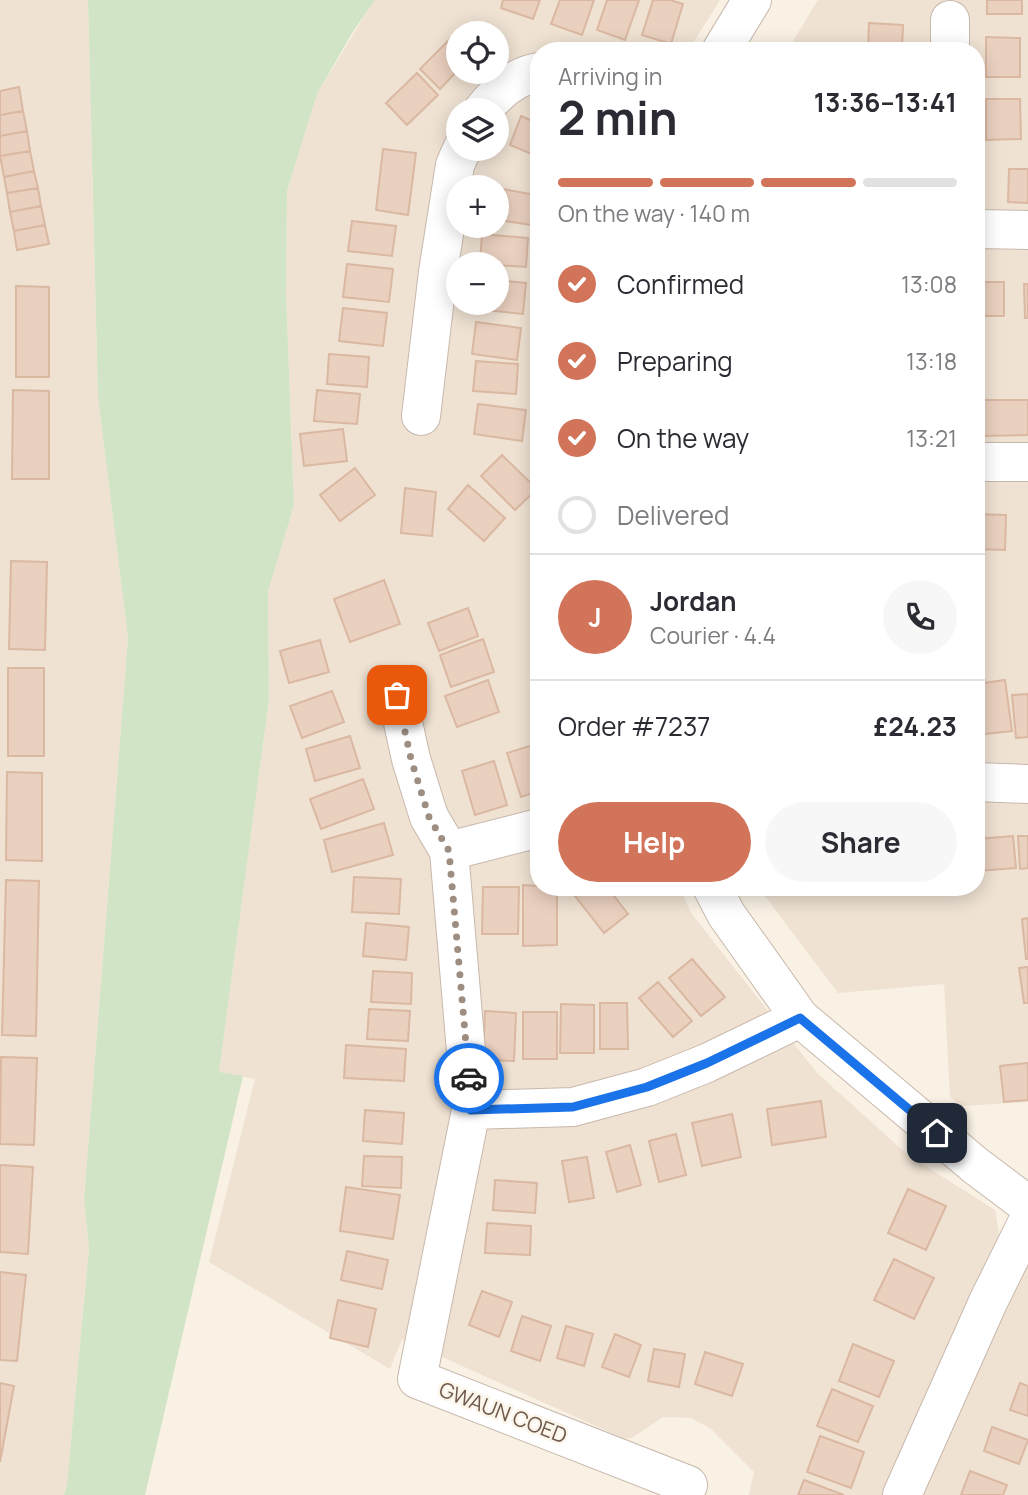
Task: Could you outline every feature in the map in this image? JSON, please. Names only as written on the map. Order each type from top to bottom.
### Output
[{"type":"street","points":[[726,42],[752,0]]},
{"type":"street","points":[[492,98],[497,92],[530,74]]},
{"type":"street","points":[[421,415],[438,272],[457,161]]},
{"type":"street","points":[[985,229],[1028,230]]},
{"type":"street","points":[[985,462],[1028,462]]},
{"type":"street","name":"GWAUN COED","points":[[395,686],[411,759],[429,817],[449,851],[471,1110],[417,1379],[688,1485]]},
{"type":"street","points":[[985,782],[1028,784]]},
{"type":"street","points":[[449,851],[530,830]]},
{"type":"street","points":[[716,896],[726,915],[800,1018],[976,1166],[1028,1205]]},
{"type":"street","points":[[471,1110],[573,1107],[647,1087],[707,1063],[800,1018]]},
{"type":"street","points":[[902,1495],[1028,1221]]},
{"type":"shaded area","points":[[0,0],[88,0],[98,398],[128,638],[84,1199],[89,1248],[64,1495],[0,1495]]},
{"type":"shaded area","points":[[374,0],[720,0],[694,42],[530,42],[530,896],[683,896],[691,913],[817,1073],[908,1155],[995,1210],[1001,1244],[1028,1261],[1028,1495],[749,1495],[754,1472],[711,1429],[691,1418],[663,1417],[632,1438],[625,1439],[402,1339],[390,1369],[209,1262],[255,1079],[219,1072],[269,700],[268,592],[294,505],[286,292],[287,191],[317,94]]},
{"type":"shaded area","points":[[818,0],[1028,0],[1028,1102],[962,1106],[950,1097],[944,984],[838,993],[765,896],[985,896],[985,42],[792,42]]},
{"type":"green space","points":[[88,0],[375,0],[352,33],[317,94],[287,191],[286,292],[294,505],[268,592],[269,700],[219,1072],[243,1076],[145,1495],[64,1495],[89,1248],[84,1199],[128,638],[98,398]]},
{"type":"building","points":[[503,0],[540,0],[533,19],[501,8]]},
{"type":"building","points":[[560,0],[594,0],[582,35],[551,24]]},
{"type":"building","points":[[607,0],[639,0],[625,40],[597,30]]},
{"type":"building","points":[[653,0],[670,0],[683,4],[672,42],[642,35]]},
{"type":"building","points":[[987,0],[1022,0],[1022,14],[987,14]]},
{"type":"building","points":[[869,23],[903,25],[902,42],[868,42]]},
{"type":"building","points":[[986,37],[1020,38],[1020,77],[986,77]]},
{"type":"building","points":[[446,43],[446,83],[440,89],[420,69]]},
{"type":"building","points":[[417,73],[438,95],[407,125],[386,103]]},
{"type":"building","points":[[19,87],[23,111],[0,115],[0,91]]},
{"type":"building","points":[[986,99],[1020,99],[1021,139],[986,140]]},
{"type":"building","points":[[23,111],[27,131],[0,136],[0,115]]},
{"type":"building","points":[[521,116],[530,120],[530,153],[510,145]]},
{"type":"building","points":[[27,131],[30,151],[0,156],[0,136]]},
{"type":"building","points":[[383,149],[416,153],[408,215],[376,210]]},
{"type":"building","points":[[30,151],[34,171],[4,177],[0,156]]},
{"type":"building","points":[[1009,169],[1028,169],[1028,203],[1008,202]]},
{"type":"building","points":[[34,171],[38,188],[7,193],[4,177]]},
{"type":"building","points":[[38,188],[41,206],[10,212],[7,193]]},
{"type":"building","points":[[509,190],[530,194],[530,225],[509,222]]},
{"type":"building","points":[[41,206],[45,225],[14,231],[10,212]]},
{"type":"building","points":[[352,221],[396,226],[392,256],[348,251]]},
{"type":"building","points":[[45,225],[49,244],[17,250],[14,231]]},
{"type":"building","points":[[482,238],[528,238],[526,267],[509,266],[509,252],[481,252]]},
{"type":"building","points":[[347,264],[393,269],[389,302],[343,297]]},
{"type":"building","points":[[509,281],[526,283],[523,314],[509,313]]},
{"type":"building","points":[[985,282],[1004,282],[1004,316],[985,316]]},
{"type":"building","points":[[1024,284],[1028,284],[1028,318],[1025,318]]},
{"type":"building","points":[[16,286],[49,287],[49,377],[16,377]]},
{"type":"building","points":[[343,308],[387,313],[383,346],[339,341]]},
{"type":"building","points":[[476,322],[521,328],[517,360],[472,354]]},
{"type":"building","points":[[329,354],[369,357],[367,387],[327,384]]},
{"type":"building","points":[[476,361],[518,364],[516,394],[473,391]]},
{"type":"building","points":[[13,390],[49,391],[49,479],[12,479]]},
{"type":"building","points":[[317,390],[360,394],[357,424],[314,421]]},
{"type":"building","points":[[985,400],[1028,400],[1028,435],[985,436]]},
{"type":"building","points":[[478,404],[526,410],[522,441],[474,434]]},
{"type":"building","points":[[343,429],[347,461],[304,466],[300,434]]},
{"type":"building","points":[[502,455],[530,482],[530,496],[515,510],[481,476]]},
{"type":"building","points":[[355,468],[375,495],[340,521],[320,495]]},
{"type":"building","points":[[468,485],[505,518],[484,541],[448,509]]},
{"type":"building","points":[[405,488],[436,492],[432,536],[401,533]]},
{"type":"building","points":[[985,514],[1006,515],[1005,550],[985,549]]},
{"type":"building","points":[[11,561],[47,562],[45,650],[9,649]]},
{"type":"building","points":[[384,580],[400,624],[350,642],[334,599]]},
{"type":"building","points":[[468,608],[478,636],[439,651],[428,623]]},
{"type":"building","points":[[483,639],[494,672],[451,687],[440,655]]},
{"type":"building","points":[[320,640],[329,672],[289,683],[280,651]]},
{"type":"building","points":[[8,668],[44,668],[44,756],[8,756]]},
{"type":"building","points":[[488,680],[499,712],[457,727],[445,696]]},
{"type":"building","points":[[1005,680],[1012,731],[985,734],[985,683]]},
{"type":"building","points":[[332,691],[344,722],[302,738],[290,706]]},
{"type":"building","points":[[1028,694],[1028,737],[1016,738],[1012,695]]},
{"type":"building","points":[[350,736],[360,768],[315,781],[306,749]]},
{"type":"building","points":[[530,746],[530,794],[521,797],[507,753]]},
{"type":"building","points":[[494,761],[507,805],[475,815],[462,771]]},
{"type":"building","points":[[7,772],[42,773],[42,861],[6,860]]},
{"type":"building","points":[[363,779],[374,809],[321,829],[310,799]]},
{"type":"building","points":[[384,823],[393,855],[332,872],[324,840]]},
{"type":"building","points":[[1013,836],[1016,868],[985,870],[985,838]]},
{"type":"building","points":[[1018,836],[1028,836],[1028,868],[1020,869]]},
{"type":"building","points":[[354,877],[401,879],[399,914],[352,912]]},
{"type":"building","points":[[6,880],[39,881],[36,1036],[2,1035]]},
{"type":"building","points":[[523,885],[530,885],[530,896],[557,896],[557,945],[523,946]]},
{"type":"building","points":[[483,887],[519,887],[518,934],[482,934]]},
{"type":"building","points":[[575,896],[614,896],[628,914],[604,933]]},
{"type":"building","points":[[1028,918],[1028,959],[1026,959],[1022,919]]},
{"type":"building","points":[[366,923],[409,927],[406,960],[363,956]]},
{"type":"building","points":[[692,959],[725,997],[701,1016],[669,978]]},
{"type":"building","points":[[1028,967],[1028,1003],[1024,1003],[1019,968]]},
{"type":"building","points":[[373,971],[412,973],[411,1004],[371,1002]]},
{"type":"building","points":[[658,982],[692,1021],[673,1037],[639,998]]},
{"type":"building","points":[[600,1003],[627,1003],[628,1049],[600,1049]]},
{"type":"building","points":[[561,1004],[594,1005],[594,1053],[560,1053]]},
{"type":"building","points":[[369,1009],[410,1011],[408,1041],[367,1039]]},
{"type":"building","points":[[485,1011],[516,1013],[514,1061],[483,1060]]},
{"type":"building","points":[[523,1012],[557,1012],[557,1059],[523,1059]]},
{"type":"building","points":[[346,1045],[406,1049],[404,1081],[344,1078]]},
{"type":"building","points":[[1,1057],[37,1058],[34,1145],[0,1144]]},
{"type":"building","points":[[1028,1063],[1028,1100],[1004,1102],[1000,1066]]},
{"type":"building","points":[[821,1101],[826,1137],[772,1145],[767,1109]]},
{"type":"building","points":[[365,1110],[404,1113],[402,1144],[363,1141]]},
{"type":"building","points":[[732,1114],[741,1157],[702,1166],[692,1123]]},
{"type":"building","points":[[676,1134],[686,1175],[659,1182],[649,1141]]},
{"type":"building","points":[[630,1145],[641,1185],[617,1192],[606,1152]]},
{"type":"building","points":[[364,1156],[402,1157],[401,1188],[362,1186]]},
{"type":"building","points":[[587,1157],[594,1198],[569,1202],[562,1161]]},
{"type":"building","points":[[0,1165],[33,1167],[28,1254],[0,1252]]},
{"type":"building","points":[[495,1180],[537,1183],[535,1213],[493,1210]]},
{"type":"building","points":[[346,1187],[400,1195],[393,1239],[340,1231]]},
{"type":"building","points":[[908,1189],[946,1206],[926,1250],[888,1233]]},
{"type":"building","points":[[487,1223],[531,1226],[530,1255],[485,1253]]},
{"type":"building","points":[[347,1251],[388,1260],[382,1289],[341,1280]]},
{"type":"building","points":[[894,1259],[934,1278],[914,1319],[874,1300]]},
{"type":"building","points":[[0,1272],[26,1275],[17,1361],[0,1360]]},
{"type":"building","points":[[482,1291],[512,1302],[499,1337],[469,1325]]},
{"type":"building","points":[[338,1300],[376,1309],[368,1347],[330,1338]]},
{"type":"building","points":[[522,1316],[551,1326],[540,1361],[511,1351]]},
{"type":"building","points":[[566,1326],[593,1334],[584,1366],[557,1358]]},
{"type":"building","points":[[615,1334],[641,1345],[629,1377],[602,1367]]},
{"type":"building","points":[[853,1344],[894,1361],[879,1397],[839,1381]]},
{"type":"building","points":[[654,1349],[685,1354],[679,1387],[648,1381]]},
{"type":"building","points":[[705,1352],[743,1364],[732,1396],[695,1384]]},
{"type":"building","points":[[0,1383],[14,1386],[0,1462]]},
{"type":"building","points":[[1020,1383],[1028,1386],[1028,1416],[1010,1410]]},
{"type":"building","points":[[832,1389],[873,1406],[858,1442],[817,1426]]},
{"type":"building","points":[[992,1427],[1028,1440],[1019,1464],[984,1451]]},
{"type":"building","points":[[820,1436],[864,1452],[851,1488],[807,1472]]},
{"type":"building","points":[[970,1471],[1007,1485],[1003,1495],[961,1495]]},
{"type":"building","points":[[804,1480],[844,1495],[798,1495]]},
{"type":"way so far","points":[[397,695],[411,759],[429,817],[449,851],[469,1078]]},
{"type":"route","points":[[469,1078],[471,1110],[573,1107],[647,1087],[707,1063],[800,1018],[937,1133]]}]
